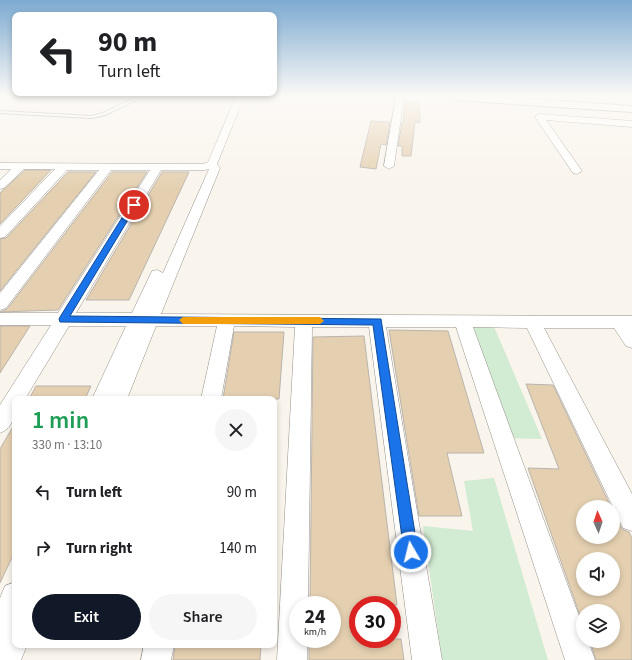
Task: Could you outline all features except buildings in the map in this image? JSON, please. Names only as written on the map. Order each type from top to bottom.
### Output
[{"type":"street","points":[[118,396],[144,321],[208,166],[226,128]]},
{"type":"street","points":[[389,166],[395,128]]},
{"type":"street","points":[[547,128],[577,171]]},
{"type":"street","points":[[0,166],[208,166]]},
{"type":"street","points":[[0,186],[21,166]]},
{"type":"street","points":[[0,234],[64,166]]},
{"type":"street","points":[[0,304],[108,166]]},
{"type":"street","points":[[17,396],[157,167]]},
{"type":"street","points":[[0,319],[144,321],[626,322],[632,341]]},
{"type":"street","points":[[212,396],[227,320]]},
{"type":"street","points":[[104,396],[144,321]]},
{"type":"street","points":[[292,660],[304,321]]},
{"type":"street","points":[[377,321],[427,660]]},
{"type":"street","points":[[463,322],[580,660]]},
{"type":"street","points":[[533,322],[632,519]]},
{"type":"street","points":[[0,423],[12,404]]},
{"type":"street","points":[[0,630],[12,603]]},
{"type":"street","points":[[6,660],[12,645]]},
{"type":"street","points":[[156,660],[158,648]]},
{"type":"green space","points":[[463,322],[492,322],[542,439],[498,438]]},
{"type":"green space","points":[[494,478],[548,660],[442,660],[423,526],[473,531],[464,481]]},
{"type":"slow traffic","points":[[183,320],[320,321]]},
{"type":"route","points":[[134,205],[64,319],[137,321],[377,321],[411,552]]}]
